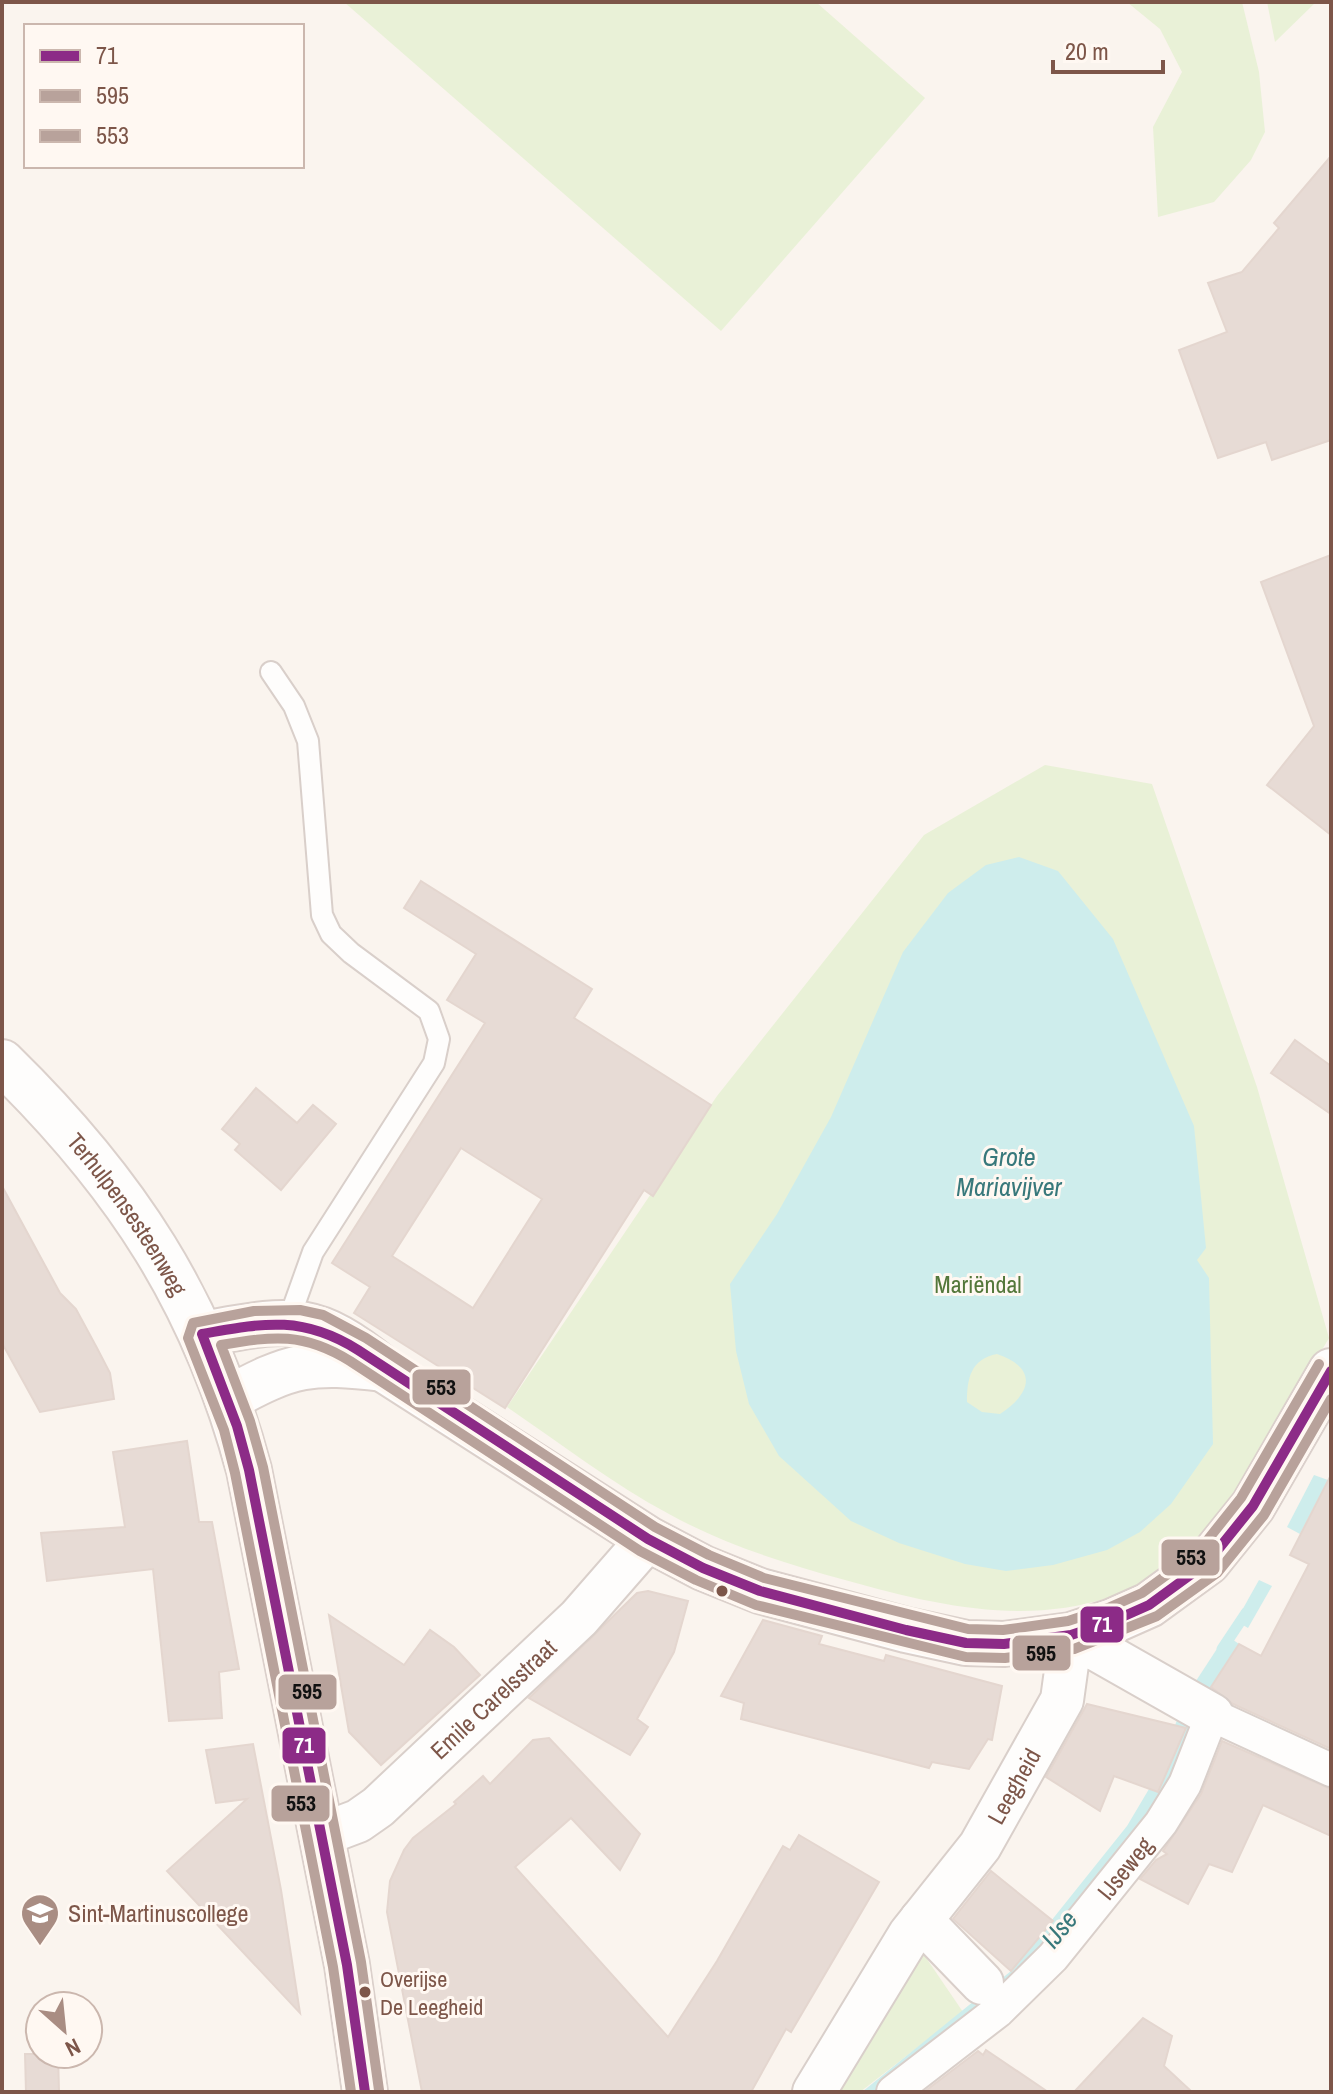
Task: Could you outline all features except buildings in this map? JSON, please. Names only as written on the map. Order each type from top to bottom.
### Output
[{"type":"main road","name":"Terhulpensesteenweg","points":[[2,1062],[82,1144],[151,1238],[202,1334],[228,1399],[249,1470],[347,1965],[365,2092]]},
{"type":"main road","points":[[202,1334],[288,1322],[321,1327],[349,1341],[383,1369],[648,1539],[703,1568],[760,1591],[966,1643],[1004,1644],[1071,1635],[1149,1605],[1208,1562],[1253,1506],[1331,1371]]},
{"type":"main road","points":[[228,1399],[268,1378],[308,1365],[322,1363],[383,1369]]},
{"type":"street","name":"Emile Carelsstraat","points":[[321,1835],[358,1821],[378,1807],[579,1618],[648,1539]]},
{"type":"street","points":[[1071,1635],[1212,1715],[1331,1770]]},
{"type":"street","name":"Leegheid","points":[[814,2092],[921,1920],[980,1846],[1062,1700],[1071,1635]]},
{"type":"street","name":"IJseweg","points":[[893,2092],[998,2011],[1053,1957],[1161,1823],[1185,1784],[1212,1715]]},
{"type":"street","points":[[921,1920],[982,1983]]},
{"type":"lane","points":[[271,672],[294,706],[308,741],[322,915],[326,925],[351,953],[429,1011],[439,1039],[434,1063],[313,1252],[288,1322]]},
{"type":"green space","points":[[344,2],[816,2],[925,98],[721,331]]},
{"type":"green space","points":[[1127,2],[1242,2],[1259,72],[1265,132],[1251,160],[1214,202],[1158,217],[1153,127],[1182,72],[1160,29]]},
{"type":"green space","points":[[1267,2],[1316,2],[1275,42]]},
{"type":"green space","name":"Mariëndal","points":[[1045,765],[1152,784],[1257,1087],[1329,1338],[1233,1504],[1196,1548],[1155,1577],[1113,1596],[1070,1607],[1026,1611],[982,1609],[937,1602],[845,1580],[733,1544],[669,1514],[628,1490],[507,1407],[717,1096],[924,835]]},
{"type":"green space","points":[[918,1946],[963,2012],[860,2092],[825,2092]]},
{"type":"water","name":"Grote Mariavijver","points":[[1019,857],[1058,871],[1113,939],[1194,1126],[1206,1248],[1197,1260],[1209,1278],[1213,1444],[1171,1504],[1140,1532],[1107,1550],[1053,1565],[1006,1571],[965,1564],[899,1543],[851,1521],[779,1456],[749,1404],[736,1351],[730,1284],[777,1214],[831,1117],[903,952],[948,893],[986,865]],"holes":[[[997,1354],[1019,1366],[1026,1381],[1019,1398],[1011,1406],[1000,1414],[982,1412],[967,1402],[972,1371],[981,1360]]]},
{"type":"water","points":[[1314,1475],[1328,1480],[1300,1534],[1287,1527]]},
{"type":"water","points":[[1259,1580],[1272,1586],[1248,1628],[1236,1621]]},
{"type":"water","points":[[1226,1635],[1239,1644],[1208,1693],[1194,1684]]},
{"type":"water","points":[[1180,1713],[1193,1719],[1168,1797],[1047,1947],[879,2092],[862,2092],[1011,1971],[1127,1826],[1149,1789]]},
{"type":"waterway","name":"IJse","points":[[1222,1649],[1246,1613]]},
{"type":"transit line","name":"553","points":[[351,2092],[333,1967],[235,1473],[224,1430],[188,1338],[193,1323],[254,1311],[300,1310],[323,1315],[366,1338],[655,1527],[709,1555],[764,1578],[968,1629],[1003,1630],[1068,1621],[1108,1608],[1142,1593],[1198,1552],[1241,1498],[1319,1364]]},
{"type":"transit line","name":"71","points":[[365,2092],[347,1965],[249,1470],[237,1426],[202,1334],[264,1325],[319,1331],[358,1350],[648,1539],[703,1568],[760,1591],[966,1643],[1004,1644],[1071,1635],[1113,1621],[1149,1605],[1208,1562],[1253,1506],[1331,1371]]},
{"type":"transit line","name":"595","points":[[379,2090],[361,1962],[263,1467],[250,1421],[221,1345],[273,1338],[317,1345],[350,1361],[640,1551],[696,1580],[756,1605],[966,1657],[1005,1658],[1074,1649],[1157,1616],[1217,1573],[1264,1515],[1331,1399]]},
{"type":"place","name":"Sint-Martinuscollege","points":[[40,1947]]},
{"type":"place","name":"Overijse De Leegheid","points":[[365,1992]]}]
